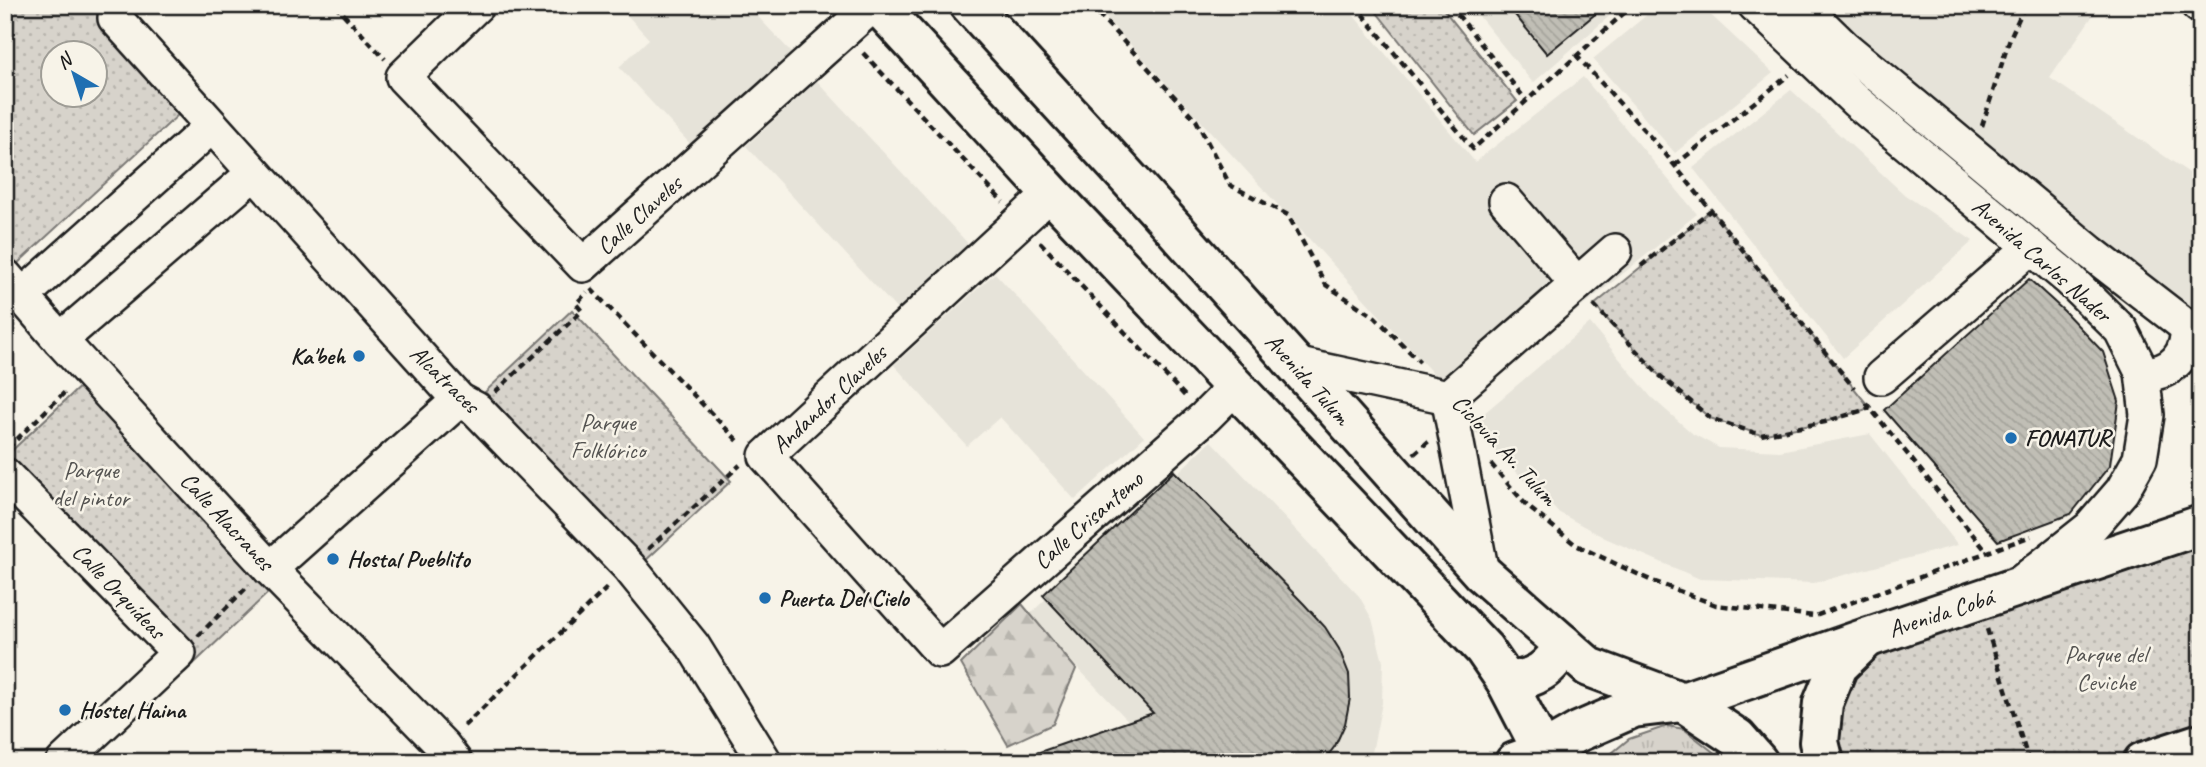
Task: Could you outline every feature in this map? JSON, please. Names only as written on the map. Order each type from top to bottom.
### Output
[{"type":"main road","points":[[875,5],[1484,649],[1506,681],[1536,759]]},
{"type":"main road","name":"Avenida Tulum","points":[[970,5],[999,22],[1294,364],[1482,573],[1589,667],[1683,702],[1737,738],[1758,762]]},
{"type":"main road","name":"Avenida Cobá","points":[[1536,759],[1578,732],[1633,708],[1683,702],[2201,525]]},
{"type":"main road","points":[[1824,762],[1819,742],[1823,703],[1839,666],[1869,637]]},
{"type":"main road","points":[[1506,681],[1531,678],[1542,672],[1558,655],[1563,644]]},
{"type":"main road","points":[[2143,762],[2201,743]]},
{"type":"street","name":"Alcatraces","points":[[116,5],[116,18],[254,173],[468,404],[629,567],[693,646],[765,762]]},
{"type":"street","points":[[403,77],[477,5]]},
{"type":"street","name":"Calle Claveles","points":[[403,77],[587,277],[875,5]]},
{"type":"street","name":"Avenida Carlos Nader","points":[[1755,5],[1856,101],[2069,279],[2121,330],[2142,372],[2147,415],[2144,437],[2140,459],[2122,491],[2090,528],[1995,595]]},
{"type":"street","name":"Avenida Carlos Nader","points":[[1801,5],[1844,47],[2090,252],[2194,330]]},
{"type":"street","points":[[14,286],[212,126]]},
{"type":"street","points":[[60,340],[254,173]]},
{"type":"street","name":"Andandor Claveles","points":[[940,651],[766,456],[1051,193]]},
{"type":"street","points":[[1506,201],[1585,295]]},
{"type":"street","points":[[1876,393],[2031,247]]},
{"type":"street","points":[[1294,364],[1440,396],[1585,295],[1615,251]]},
{"type":"street","name":"Calle Alacranes","points":[[14,286],[60,340],[270,569],[449,754]]},
{"type":"street","points":[[2142,372],[2155,374],[2173,366],[2194,330]]},
{"type":"street","name":"Calle Crisantemo","points":[[940,651],[1205,417],[1235,387]]},
{"type":"street","points":[[1440,396],[1482,573]]},
{"type":"street","points":[[270,569],[468,404]]},
{"type":"street","name":"Calle Orquídeas","points":[[5,475],[179,653],[80,757]]},
{"type":"path","points":[[335,5],[403,77]]},
{"type":"path","name":"Ciclovía Av. Tulum","points":[[1090,5],[1196,120],[1230,184],[1288,215],[1326,285],[1375,317],[1424,366],[1440,396]]},
{"type":"path","points":[[1354,5],[1473,149],[1633,5]]},
{"type":"path","points":[[1450,5],[1526,100]]},
{"type":"path","points":[[1973,155],[2010,38],[2025,5]]},
{"type":"path","points":[[1577,55],[1876,393],[1987,552],[2029,536],[2041,535]]},
{"type":"path","points":[[1675,165],[1811,58]]},
{"type":"path","points":[[468,404],[582,311],[576,304],[587,277],[741,445]]},
{"type":"path","points":[[1585,295],[1658,374],[1710,418],[1761,435],[1825,422],[1876,393]]},
{"type":"path","points":[[5,451],[73,384],[86,367]]},
{"type":"path","name":"Ciclovía Av. Tulum","points":[[1486,458],[1527,506],[1576,545],[1650,580],[1716,605],[1815,616],[1987,552]]},
{"type":"path","points":[[449,754],[629,567],[741,464]]},
{"type":"path","points":[[179,653],[257,577],[270,569]]},
{"type":"path","points":[[1995,595],[2029,762]]},
{"type":"shaded area","points":[[618,5],[747,5],[792,53],[692,146],[619,67],[649,39]]},
{"type":"shaded area","points":[[1094,5],[1345,5],[1475,162],[1583,77],[1697,214],[1461,404]]},
{"type":"shaded area","points":[[1470,5],[1622,5],[1533,83]]},
{"type":"shaded area","points":[[1659,5],[1700,5],[1773,73],[1675,153],[1593,59]]},
{"type":"shaded area","points":[[1823,5],[2100,5],[2050,78],[2201,181],[2201,323],[1992,159]]},
{"type":"shaded area","points":[[817,81],[973,249],[902,315],[746,146]]},
{"type":"shaded area","points":[[1791,90],[1905,195],[1973,241],[1843,358],[1693,168]]},
{"type":"shaded area","points":[[995,273],[1144,437],[1075,500],[1000,417],[967,446],[894,365]]},
{"type":"shaded area","points":[[1590,323],[1651,397],[1693,434],[1719,448],[1780,451],[1870,434],[1958,545],[1814,583],[1700,579],[1605,538],[1558,512],[1469,426]]},
{"type":"shaded area","points":[[1211,441],[1359,596],[1372,619],[1383,662],[1382,703],[1370,762],[1062,762],[1140,733],[1028,616]]},
{"type":"green space","points":[[5,5],[101,5],[99,21],[178,115],[17,264],[5,251]]},
{"type":"green space","points":[[1371,5],[1440,5],[1517,101],[1474,135]]},
{"type":"green space","points":[[1711,210],[1870,408],[1825,422],[1761,435],[1710,418],[1658,374],[1594,305]]},
{"type":"green space","name":"Parque Folklórico","points":[[572,310],[731,481],[644,562],[485,392]]},
{"type":"green space","name":"Parque del pintor","points":[[84,383],[269,592],[185,672],[5,483],[5,457]]},
{"type":"green space","name":"Parque del Ceviche","points":[[2201,537],[2201,735],[2124,762],[1833,762],[1844,680],[1870,652]]},
{"type":"green space","points":[[1022,604],[1076,669],[1053,724],[1008,745],[961,664]]},
{"type":"green space","points":[[1667,726],[1684,729],[1726,762],[1601,762],[1629,739]]},
{"type":"building","points":[[1507,5],[1606,5],[1547,54]]},
{"type":"building","name":"FONATUR","points":[[2029,279],[2103,352],[2119,401],[2110,465],[2071,514],[1998,541],[1884,410]]},
{"type":"building","points":[[1174,471],[1304,604],[1325,627],[1339,649],[1349,674],[1350,698],[1345,724],[1335,746],[1323,762],[1022,762],[1022,758],[1153,713],[1043,595]]},
{"type":"place","name":"Ka'beh","points":[[359,356]]},
{"type":"place","name":"FONATUR","points":[[2011,438]]},
{"type":"place","name":"Hostal Pueblito","points":[[333,559]]},
{"type":"place","name":"Puerta Del Cielo","points":[[765,598]]},
{"type":"place","name":"Hostel Haina","points":[[65,710]]}]
